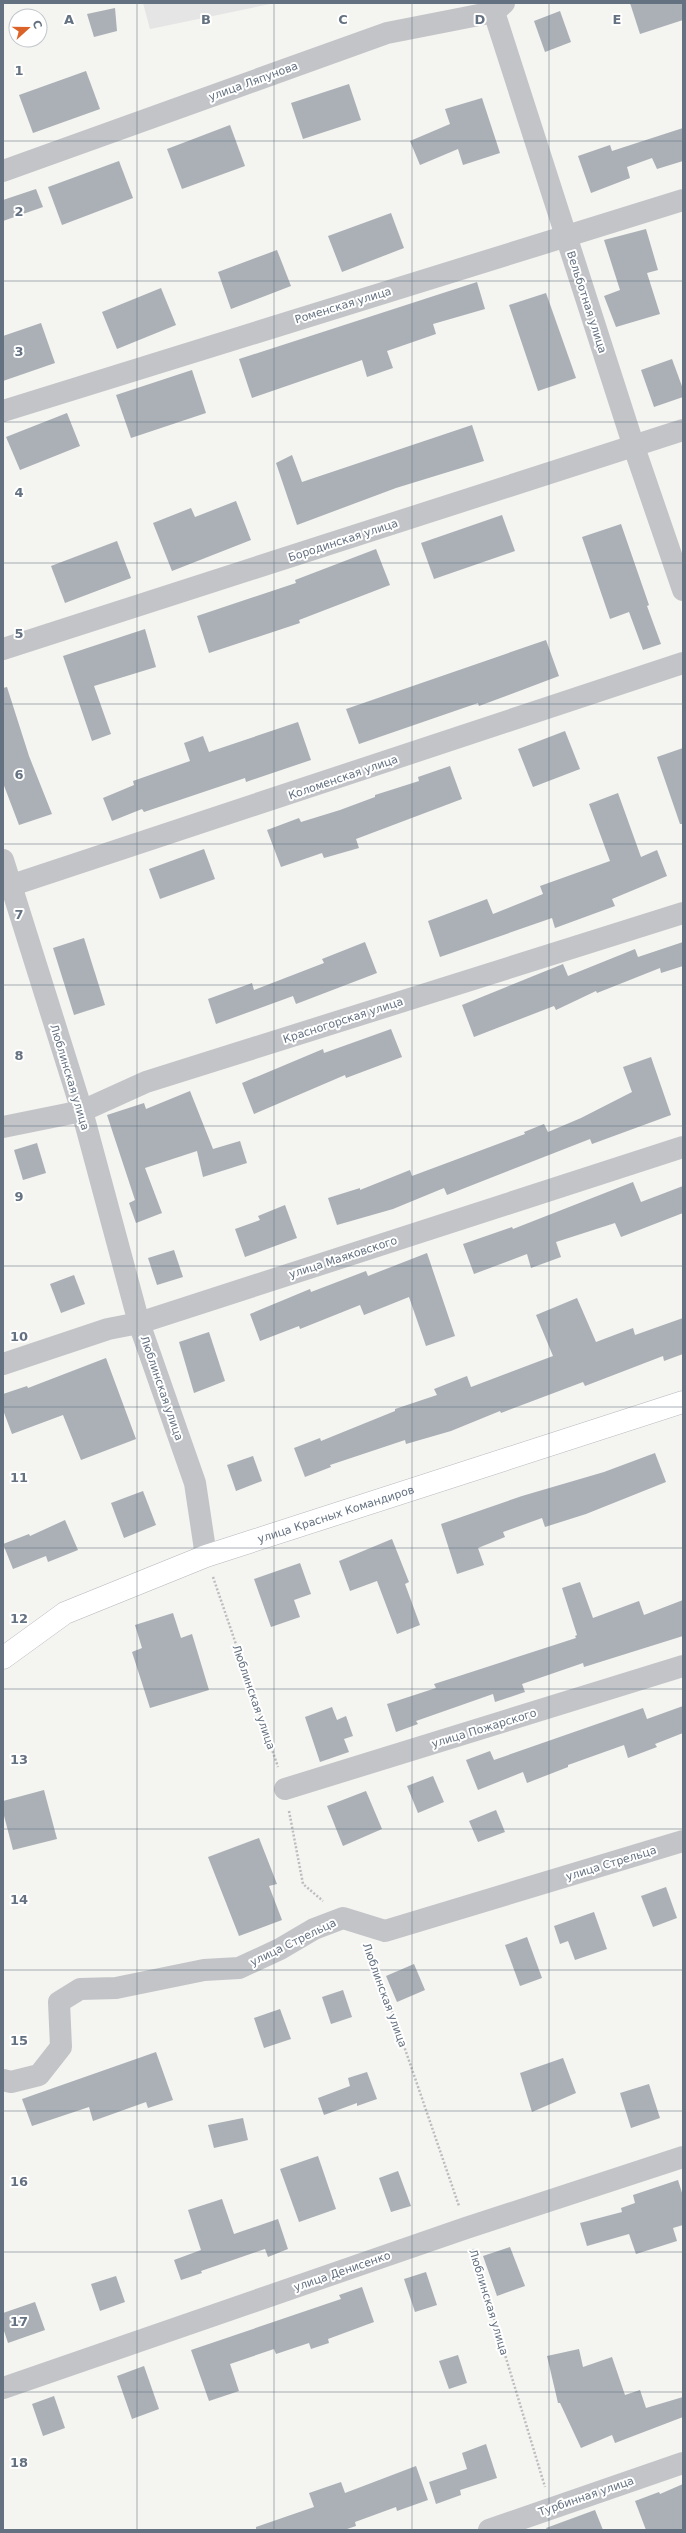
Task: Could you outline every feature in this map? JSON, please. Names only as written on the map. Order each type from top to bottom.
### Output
[{"type":"street","name":"улица Ляпунова","points":[[3,171],[387,33],[499,7]]},
{"type":"street","name":"Вельботная улица","points":[[499,7],[566,238],[634,447],[683,590]]},
{"type":"street","name":"Роменская улица","points":[[3,410],[566,238],[683,200]]},
{"type":"street","name":"Бородинская улица","points":[[3,649],[683,430]]},
{"type":"street","name":"Коломенская улица","points":[[7,887],[683,663]]},
{"type":"street","name":"Люблинская улица","points":[[3,860],[7,887],[82,1111],[139,1323],[195,1483],[206,1556]]},
{"type":"street","name":"Красногорская улица","points":[[3,1127],[82,1111],[146,1082],[683,912]]},
{"type":"street","name":"улица Маяковского","points":[[3,1364],[108,1329],[139,1323],[683,1147]]},
{"type":"street","name":"улица Красных Командиров","points":[[3,1658],[65,1613],[206,1556],[683,1402]]},
{"type":"street","name":"улица Пожарского","points":[[285,1790],[683,1666]]},
{"type":"street","name":"улица Стрельца","points":[[3,2080],[11,2082],[39,2076],[61,2047],[59,2002],[80,1989],[116,1988],[204,1970],[239,1968],[280,1949],[314,1929],[343,1918],[386,1931],[683,1841]]},
{"type":"street","name":"улица Денисенко","points":[[3,2388],[466,2228],[683,2157]]},
{"type":"street","name":"Турбинная улица","points":[[489,2530],[551,2507],[683,2463]]},
{"type":"path","name":"Люблинская улица","points":[[206,1556],[285,1790],[303,1884],[343,1918]]},
{"type":"path","name":"Люблинская улица","points":[[368,1942],[466,2228],[551,2507]]},
{"type":"shaded area","points":[[143,3],[275,3],[150,29]]},
{"type":"building","points":[[630,3],[683,3],[683,20],[640,34]]},
{"type":"building","points":[[115,8],[117,31],[94,37],[87,14]]},
{"type":"building","points":[[560,11],[571,42],[545,52],[534,21]]},
{"type":"building","points":[[86,71],[100,109],[33,133],[19,95]]},
{"type":"building","points":[[349,84],[361,120],[303,139],[291,103]]},
{"type":"building","points":[[482,98],[500,153],[463,165],[458,149],[420,165],[410,141],[450,124],[445,109]]},
{"type":"building","points":[[230,125],[245,166],[182,189],[167,149]]},
{"type":"building","points":[[683,128],[683,161],[657,169],[652,158],[627,167],[630,178],[591,193],[578,156],[610,145],[612,151]]},
{"type":"building","points":[[119,161],[133,198],[62,225],[48,187]]},
{"type":"building","points":[[36,189],[43,207],[3,221],[3,200]]},
{"type":"building","points":[[391,213],[404,248],[342,272],[328,236]]},
{"type":"building","points":[[646,229],[658,270],[647,273],[660,314],[616,327],[604,296],[620,290],[604,240]]},
{"type":"building","points":[[277,250],[291,286],[231,309],[218,272]]},
{"type":"building","points":[[477,282],[485,309],[433,324],[436,334],[387,351],[393,368],[367,377],[362,360],[252,398],[239,359]]},
{"type":"building","points":[[161,288],[176,325],[117,349],[102,312]]},
{"type":"building","points":[[546,293],[576,378],[538,391],[509,305]]},
{"type":"building","points":[[41,323],[55,363],[3,381],[3,336]]},
{"type":"building","points":[[672,359],[683,389],[683,397],[654,407],[641,370]]},
{"type":"building","points":[[192,370],[206,413],[131,438],[116,395]]},
{"type":"building","points":[[67,413],[80,446],[20,470],[6,437]]},
{"type":"building","points":[[472,425],[484,461],[396,488],[297,525],[276,463],[292,455],[302,482]]},
{"type":"building","points":[[236,501],[251,540],[172,571],[153,523],[191,508],[195,517]]},
{"type":"building","points":[[502,515],[515,551],[434,579],[421,543]]},
{"type":"building","points":[[621,524],[649,605],[647,606],[661,644],[643,650],[629,612],[610,619],[582,537]]},
{"type":"building","points":[[117,541],[131,578],[65,603],[51,566]]},
{"type":"building","points":[[376,549],[390,585],[299,620],[300,623],[209,653],[197,616],[296,583],[295,580]]},
{"type":"building","points":[[145,629],[156,667],[94,686],[111,734],[92,741],[63,656]]},
{"type":"building","points":[[546,640],[559,676],[479,706],[478,703],[359,744],[346,709]]},
{"type":"building","points":[[7,687],[29,756],[52,814],[19,825],[3,783],[3,688]]},
{"type":"building","points":[[298,722],[311,760],[246,782],[245,778],[144,812],[142,809],[112,821],[103,798],[134,785],[133,781],[190,761],[184,743],[203,736],[209,752]]},
{"type":"building","points":[[565,731],[580,769],[533,787],[518,749]]},
{"type":"building","points":[[683,748],[683,824],[680,824],[657,757]]},
{"type":"building","points":[[450,766],[462,799],[356,839],[359,848],[324,858],[322,853],[281,867],[267,830],[299,818],[301,822],[340,810],[375,797],[375,795],[419,781],[418,777]]},
{"type":"building","points":[[618,793],[641,857],[657,850],[667,876],[612,899],[615,906],[555,928],[552,918],[440,957],[428,921],[487,899],[493,914],[543,894],[540,886],[610,861],[589,804]]},
{"type":"building","points":[[204,849],[215,879],[160,899],[149,869]]},
{"type":"building","points":[[84,938],[105,1005],[74,1015],[53,948]]},
{"type":"building","points":[[365,942],[377,973],[296,1004],[293,996],[216,1024],[208,999],[252,983],[254,990],[324,963],[322,959]]},
{"type":"building","points":[[683,942],[683,966],[661,973],[660,968],[597,993],[596,991],[556,1010],[554,1006],[474,1037],[462,1005],[563,964],[568,976],[635,949],[638,957]]},
{"type":"building","points":[[391,1029],[402,1057],[346,1078],[345,1075],[254,1114],[242,1083],[323,1049],[324,1053]]},
{"type":"building","points":[[651,1057],[671,1115],[592,1144],[590,1139],[447,1195],[444,1188],[393,1209],[337,1225],[328,1198],[360,1188],[360,1190],[410,1170],[412,1176],[525,1134],[524,1132],[544,1124],[548,1132],[581,1118],[632,1092],[623,1067]]},
{"type":"building","points":[[190,1091],[213,1149],[240,1141],[247,1163],[203,1177],[197,1151],[145,1168],[162,1213],[136,1223],[129,1203],[135,1200],[107,1115],[144,1103],[146,1109]]},
{"type":"building","points":[[37,1143],[46,1173],[23,1180],[14,1150]]},
{"type":"building","points":[[633,1182],[641,1202],[683,1186],[683,1213],[621,1237],[615,1223],[556,1242],[561,1257],[531,1268],[527,1254],[474,1274],[463,1244],[512,1227],[513,1229]]},
{"type":"building","points":[[285,1205],[297,1238],[245,1257],[235,1229],[260,1220],[258,1216]]},
{"type":"building","points":[[174,1250],[183,1277],[157,1285],[148,1258]]},
{"type":"building","points":[[427,1253],[455,1336],[426,1346],[409,1297],[364,1315],[360,1305],[300,1329],[299,1326],[260,1341],[250,1314],[310,1289],[311,1292],[366,1271],[368,1276]]},
{"type":"building","points":[[74,1275],[85,1304],[61,1313],[50,1284]]},
{"type":"building","points":[[577,1298],[596,1342],[633,1328],[635,1335],[683,1318],[683,1354],[664,1361],[663,1356],[585,1386],[583,1382],[501,1413],[500,1411],[451,1431],[406,1444],[405,1440],[330,1465],[331,1467],[305,1477],[294,1448],[320,1438],[321,1441],[395,1411],[395,1409],[437,1395],[434,1389],[467,1376],[471,1387],[553,1356],[536,1315]]},
{"type":"building","points":[[209,1332],[225,1381],[194,1393],[179,1342]]},
{"type":"building","points":[[106,1358],[136,1439],[81,1460],[63,1415],[12,1434],[3,1410],[3,1394],[27,1386],[28,1388]]},
{"type":"building","points":[[655,1453],[666,1482],[586,1514],[545,1527],[542,1518],[503,1532],[505,1537],[478,1548],[484,1565],[457,1574],[441,1524],[522,1496],[604,1472]]},
{"type":"building","points":[[253,1456],[262,1481],[236,1491],[227,1465]]},
{"type":"building","points":[[143,1491],[156,1525],[124,1538],[111,1503]]},
{"type":"building","points":[[65,1520],[78,1550],[48,1562],[46,1556],[13,1569],[3,1544],[29,1534],[30,1536]]},
{"type":"building","points":[[392,1539],[409,1582],[405,1584],[420,1625],[397,1634],[377,1581],[350,1591],[339,1561]]},
{"type":"building","points":[[300,1563],[311,1594],[294,1600],[300,1617],[271,1627],[254,1579]]},
{"type":"building","points":[[580,1582],[593,1618],[639,1601],[644,1615],[683,1600],[683,1636],[584,1667],[583,1663],[522,1684],[525,1692],[495,1702],[493,1694],[416,1721],[418,1724],[396,1732],[387,1704],[436,1688],[434,1684],[576,1638],[575,1636],[577,1635],[562,1588]]},
{"type":"building","points":[[173,1613],[181,1638],[192,1634],[209,1690],[150,1708],[132,1652],[142,1648],[135,1625]]},
{"type":"building","points":[[683,1706],[683,1733],[655,1744],[657,1747],[628,1758],[624,1745],[568,1765],[568,1767],[527,1783],[523,1772],[478,1790],[466,1760],[490,1751],[494,1760],[643,1708],[647,1719]]},
{"type":"building","points":[[332,1707],[337,1720],[346,1716],[353,1736],[344,1739],[349,1752],[320,1762],[305,1717]]},
{"type":"building","points":[[433,1776],[444,1802],[418,1813],[407,1786]]},
{"type":"building","points":[[44,1790],[57,1839],[13,1850],[3,1812],[3,1801]]},
{"type":"building","points":[[366,1791],[382,1829],[343,1846],[327,1806]]},
{"type":"building","points":[[496,1810],[505,1832],[478,1842],[469,1821]]},
{"type":"building","points":[[259,1838],[277,1884],[269,1886],[282,1920],[239,1936],[208,1857]]},
{"type":"building","points":[[666,1887],[677,1918],[653,1927],[641,1896]]},
{"type":"building","points":[[594,1912],[607,1949],[575,1960],[568,1941],[560,1944],[554,1926]]},
{"type":"building","points":[[527,1937],[542,1978],[520,1986],[505,1945]]},
{"type":"building","points":[[414,1964],[425,1990],[397,2002],[386,1976]]},
{"type":"building","points":[[343,1990],[352,2017],[331,2024],[322,1997]]},
{"type":"building","points":[[280,2009],[291,2039],[264,2048],[254,2018]]},
{"type":"building","points":[[156,2052],[173,2100],[148,2108],[146,2102],[93,2121],[89,2107],[32,2126],[22,2099]]},
{"type":"building","points":[[563,2058],[576,2093],[532,2112],[520,2073]]},
{"type":"building","points":[[367,2072],[377,2099],[357,2106],[357,2103],[324,2115],[318,2098],[350,2086],[348,2078]]},
{"type":"building","points":[[649,2084],[660,2118],[631,2128],[620,2093]]},
{"type":"building","points":[[243,2118],[248,2140],[214,2148],[208,2125]]},
{"type":"building","points":[[318,2156],[336,2209],[299,2222],[280,2169]]},
{"type":"building","points":[[398,2171],[411,2206],[391,2212],[379,2178]]},
{"type":"building","points":[[678,2180],[683,2196],[683,2225],[673,2228],[677,2241],[636,2254],[629,2234],[587,2246],[580,2223],[622,2212],[621,2208],[635,2203],[633,2195]]},
{"type":"building","points":[[222,2199],[234,2234],[278,2219],[288,2249],[268,2257],[265,2249],[201,2271],[202,2273],[181,2280],[174,2260],[201,2250],[188,2210]]},
{"type":"building","points":[[510,2247],[525,2286],[497,2296],[483,2256]]},
{"type":"building","points":[[426,2272],[437,2305],[415,2312],[404,2279]]},
{"type":"building","points":[[116,2276],[125,2302],[100,2311],[91,2284]]},
{"type":"building","points":[[362,2287],[374,2322],[328,2339],[329,2343],[311,2349],[309,2343],[276,2354],[274,2349],[230,2364],[239,2391],[209,2401],[191,2350],[341,2299],[339,2295]]},
{"type":"building","points":[[35,2302],[45,2330],[8,2343],[3,2328],[3,2313]]},
{"type":"building","points":[[579,2349],[583,2367],[612,2357],[625,2395],[640,2390],[646,2408],[683,2397],[683,2417],[615,2443],[612,2435],[581,2448],[560,2403],[558,2403],[547,2356]]},
{"type":"building","points":[[458,2355],[467,2383],[449,2389],[439,2361]]},
{"type":"building","points":[[144,2366],[159,2409],[132,2419],[117,2376]]},
{"type":"building","points":[[54,2396],[65,2428],[43,2436],[32,2404]]},
{"type":"building","points":[[486,2444],[497,2478],[460,2490],[461,2495],[436,2504],[429,2482],[467,2469],[462,2453]]},
{"type":"building","points":[[416,2466],[428,2500],[397,2511],[396,2507],[355,2522],[356,2526],[344,2530],[256,2530],[256,2527],[314,2507],[309,2493],[341,2482],[345,2493]]},
{"type":"building","points":[[683,2484],[683,2530],[646,2530],[635,2501],[659,2492],[660,2494]]},
{"type":"building","points":[[595,2510],[603,2530],[547,2530],[546,2528]]}]
